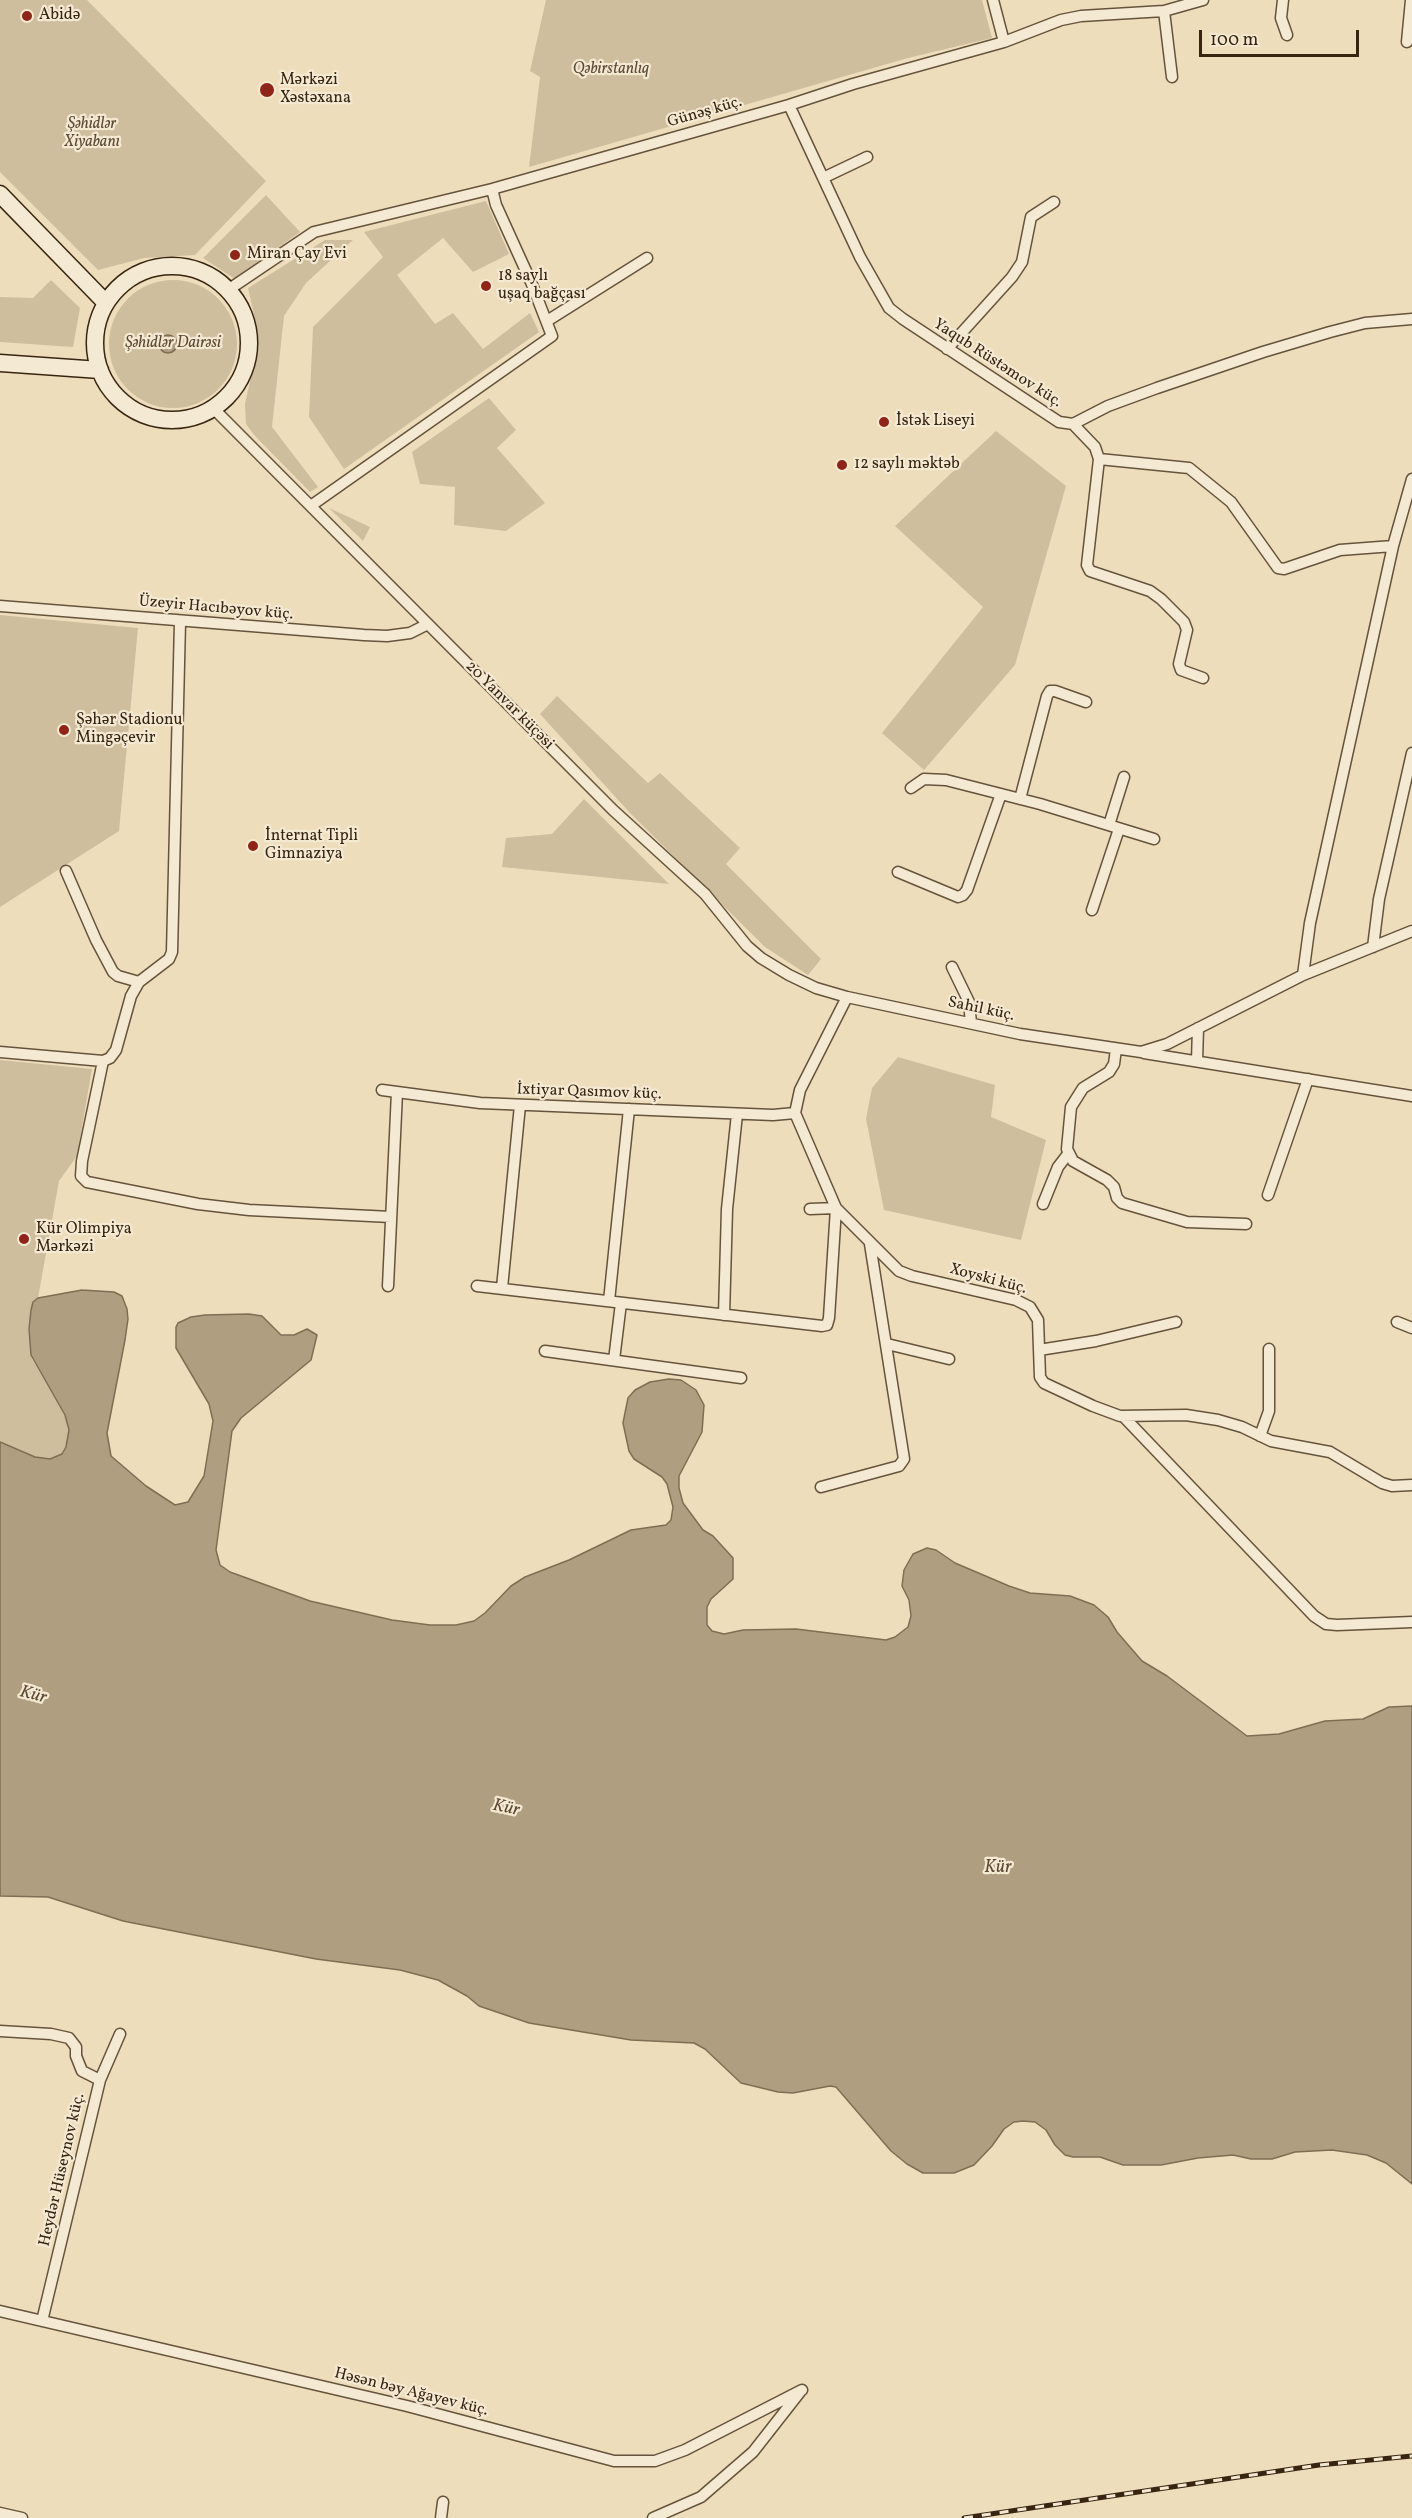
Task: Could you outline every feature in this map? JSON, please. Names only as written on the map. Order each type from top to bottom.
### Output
[{"type":"main road","points":[[0,194],[106,303]]},
{"type":"main road","points":[[184,266],[208,274],[228,290],[243,311],[248,330],[247,360],[235,388],[213,408],[185,419],[155,418],[134,410],[116,396],[100,370],[96,356],[96,329],[106,303],[114,291],[134,275],[158,267],[184,266]]},
{"type":"main road","points":[[0,363],[100,370]]},
{"type":"street","points":[[993,0],[1004,42]]},
{"type":"street","name":"Günəş küç.","points":[[228,290],[314,232],[492,189],[789,105],[853,84],[1004,42],[1072,17],[1164,11],[1203,0]]},
{"type":"street","points":[[1283,0],[1281,18],[1287,35]]},
{"type":"street","points":[[1407,42],[1411,0]]},
{"type":"street","points":[[1164,11],[1172,77]]},
{"type":"street","name":"Yaqub Rüstəmov küç.","points":[[789,105],[860,257],[885,303],[903,319],[946,349],[1050,418],[1073,424],[1108,406],[1263,352],[1365,323],[1412,319]]},
{"type":"street","points":[[823,178],[867,157]]},
{"type":"street","points":[[312,505],[552,336],[496,205],[492,189]]},
{"type":"street","points":[[946,349],[1012,276],[1022,262],[1031,217],[1054,202]]},
{"type":"street","points":[[547,321],[647,258]]},
{"type":"street","name":"20 Yanvar küçəsi","points":[[213,408],[613,810],[705,894],[747,945],[780,969],[816,988]]},
{"type":"street","points":[[1073,424],[1095,447],[1099,459],[1087,565],[1090,571],[1150,591],[1161,598],[1184,622],[1187,630],[1179,663],[1181,670],[1203,678]]},
{"type":"street","points":[[1099,459],[1189,468],[1231,502],[1278,568],[1284,569],[1340,550],[1393,546]]},
{"type":"street","points":[[1303,975],[1310,923],[1393,546],[1412,479]]},
{"type":"street","name":"Üzeyir Hacıbəyov küç.","points":[[0,606],[180,622],[387,636],[410,633],[428,624]]},
{"type":"street","points":[[0,1044],[0,1052],[103,1061],[110,1058],[116,1050],[131,996],[139,982],[169,959],[173,948],[180,622]]},
{"type":"street","points":[[1020,799],[1050,691],[1086,702]]},
{"type":"street","points":[[1373,947],[1379,899],[1412,753]]},
{"type":"street","points":[[1092,910],[1114,827],[1124,777]]},
{"type":"street","points":[[911,788],[924,779],[932,778],[1020,799],[1154,839]]},
{"type":"street","points":[[898,872],[958,897],[963,895],[967,890],[1001,794]]},
{"type":"street","points":[[66,871],[96,940],[113,972],[118,976],[139,982]]},
{"type":"street","name":"Sahil küç.","points":[[1141,1052],[1167,1044],[1303,975],[1410,935]]},
{"type":"street","points":[[952,967],[969,1002],[971,1023]]},
{"type":"street","name":"Sahil küç.","points":[[816,988],[847,997],[971,1023],[1116,1049],[1412,1096]]},
{"type":"street","points":[[795,1113],[800,1090],[847,997]]},
{"type":"street","points":[[1197,1061],[1198,1028]]},
{"type":"street","points":[[1116,1049],[1114,1064],[1109,1072],[1083,1088],[1071,1107],[1068,1123],[1068,1154],[1073,1161],[1114,1187],[1117,1198],[1122,1203],[1187,1222],[1246,1224]]},
{"type":"street","points":[[103,1061],[82,1161],[81,1176],[87,1182],[198,1204],[249,1210],[391,1217]]},
{"type":"street","points":[[1268,1195],[1308,1079]]},
{"type":"street","name":"İxtiyar Qasımov küç.","points":[[382,1090],[459,1101],[520,1105],[795,1113]]},
{"type":"street","points":[[388,1286],[397,1092]]},
{"type":"street","points":[[502,1288],[520,1105]]},
{"type":"street","points":[[609,1301],[629,1109]]},
{"type":"street","points":[[724,1315],[727,1209],[737,1113]]},
{"type":"street","name":"Xoyski küç.","points":[[795,1113],[836,1208],[869,1244],[899,1270],[912,1276],[1016,1300],[1030,1307],[1038,1320],[1040,1377],[1044,1383],[1093,1406],[1123,1416],[1186,1415],[1218,1420],[1242,1427],[1271,1441],[1330,1452],[1383,1483],[1392,1486],[1412,1485]]},
{"type":"street","points":[[1043,1204],[1058,1167],[1068,1154]]},
{"type":"street","points":[[477,1286],[827,1325],[832,1287],[836,1208],[810,1209]]},
{"type":"street","points":[[821,1487],[899,1466],[904,1459],[869,1244]]},
{"type":"street","points":[[614,1360],[621,1303]]},
{"type":"street","points":[[1039,1350],[1096,1341],[1176,1322]]},
{"type":"street","points":[[1397,1322],[1412,1328]]},
{"type":"street","points":[[887,1344],[949,1359]]},
{"type":"street","points":[[1260,1436],[1269,1411],[1269,1349]]},
{"type":"street","points":[[545,1351],[741,1378]]},
{"type":"street","points":[[1123,1416],[1314,1616],[1326,1624],[1337,1626],[1412,1622]]},
{"type":"street","name":"Heydər Hüseynov küç.","points":[[0,2031],[51,2034],[69,2038],[76,2046],[76,2056],[82,2071],[100,2080],[42,2320]]},
{"type":"street","points":[[100,2080],[120,2034]]},
{"type":"street","name":"Həsən bəy Ağayev küç.","points":[[0,2311],[407,2406],[614,2462],[656,2461],[685,2450],[802,2390],[753,2452],[701,2497],[653,2518]]},
{"type":"street","points":[[441,2518],[443,2502]]},
{"type":"street","points":[[0,2513],[22,2518]]},
{"type":"green space","name":"Şəhidlər Xiyabanı","points":[[0,0],[87,0],[266,181],[195,255],[144,258],[98,270],[0,172]]},
{"type":"green space","name":"Qəbirstanlıq","points":[[546,0],[982,0],[992,38],[908,58],[529,167],[540,77],[530,71]]},
{"type":"green space","points":[[266,195],[300,232],[235,279],[203,258]]},
{"type":"green space","points":[[486,201],[509,254],[473,272],[443,238],[397,275],[435,324],[453,313],[483,349],[530,313],[539,332],[344,469],[309,417],[313,327],[383,257],[364,232]]},
{"type":"green space","points":[[325,240],[353,240],[306,283],[284,316],[272,427],[318,487],[310,492],[246,424],[245,404],[255,358],[257,328],[248,288]]},
{"type":"green space","points":[[51,280],[80,308],[73,347],[0,342],[0,297],[33,298]]},
{"type":"green space","name":"Şəhidlər Dairəsi","points":[[173,280],[197,285],[218,299],[232,320],[237,344],[232,368],[218,389],[197,403],[173,408],[149,403],[128,389],[114,368],[109,344],[114,320],[128,299],[149,285]]},
{"type":"green space","points":[[489,398],[516,430],[497,448],[545,503],[506,531],[454,525],[455,487],[420,484],[412,452]]},
{"type":"green space","points":[[996,431],[1066,486],[1015,665],[924,770],[882,733],[983,607],[895,526]]},
{"type":"green space","points":[[329,508],[370,527],[363,541]]},
{"type":"green space","name":"Şəhər Stadionu Mingəçevir","points":[[0,615],[138,628],[119,831],[0,907]]},
{"type":"green space","points":[[557,696],[648,783],[660,773],[740,848],[726,864],[821,959],[808,975],[765,947],[630,813],[540,714]]},
{"type":"green space","points":[[584,799],[669,884],[502,867],[506,838],[552,834]]},
{"type":"green space","points":[[898,1057],[995,1085],[991,1117],[1046,1140],[1021,1240],[884,1210],[866,1119],[872,1088]]},
{"type":"green space","name":"Kür Olimpiya Mərkəzi","points":[[0,1060],[92,1069],[77,1156],[59,1181],[38,1298],[33,1302],[31,1310],[29,1329],[32,1359],[62,1407],[69,1430],[66,1447],[62,1454],[50,1459],[35,1457],[0,1442]]},
{"type":"water","points":[[168,335],[174,338],[177,344],[174,350],[168,353],[162,350],[159,344],[162,338]]},
{"type":"water","name":"Kür","points":[[82,1290],[114,1292],[122,1296],[127,1309],[125,1340],[107,1433],[111,1456],[146,1486],[175,1505],[188,1502],[204,1476],[213,1421],[209,1404],[176,1348],[178,1323],[191,1317],[205,1315],[249,1314],[262,1316],[281,1335],[294,1335],[307,1329],[317,1335],[311,1360],[241,1418],[232,1431],[216,1550],[220,1565],[230,1572],[310,1601],[392,1620],[430,1625],[456,1625],[474,1621],[511,1586],[525,1577],[569,1560],[631,1530],[666,1525],[671,1520],[673,1507],[667,1484],[662,1477],[634,1459],[629,1451],[623,1423],[628,1398],[635,1390],[650,1382],[681,1380],[696,1390],[704,1405],[702,1432],[679,1476],[683,1503],[703,1530],[713,1536],[733,1558],[733,1579],[711,1599],[707,1607],[707,1625],[712,1631],[724,1634],[743,1630],[796,1629],[886,1640],[895,1637],[908,1627],[911,1616],[909,1600],[902,1586],[904,1570],[913,1554],[927,1548],[936,1550],[955,1563],[1009,1586],[1030,1593],[1070,1596],[1094,1605],[1108,1617],[1117,1632],[1142,1661],[1167,1676],[1247,1736],[1279,1734],[1325,1721],[1363,1719],[1389,1707],[1412,1706],[1412,2184],[1386,2163],[1367,2155],[1332,2150],[1295,2152],[1272,2159],[1251,2159],[1233,2155],[1198,2158],[1161,2165],[1123,2165],[1100,2157],[1073,2157],[1065,2155],[1055,2145],[1046,2130],[1035,2122],[1023,2121],[1014,2122],[1004,2129],[974,2165],[954,2173],[923,2173],[891,2151],[836,2087],[830,2086],[793,2093],[778,2092],[741,2083],[705,2049],[694,2043],[631,2040],[529,2023],[479,2006],[467,1996],[438,1980],[400,1970],[316,1959],[123,1921],[48,1897],[0,1896],[0,1442],[35,1457],[50,1459],[62,1454],[66,1447],[69,1430],[65,1415],[31,1355],[29,1329],[33,1302],[38,1298]]},
{"type":"railway","points":[[964,2518],[1319,2465],[1412,2456]]},
{"type":"place","name":"Abidə","points":[[27,16]]},
{"type":"place","name":"Mərkəzi Xəstəxana","points":[[267,90]]},
{"type":"place","name":"Miran Çay Evi","points":[[235,255]]},
{"type":"place","name":"18 saylı uşaq bağçası","points":[[486,286]]},
{"type":"place","name":"İstək Liseyi","points":[[884,422]]},
{"type":"place","name":"12 saylı məktəb","points":[[842,465]]},
{"type":"place","name":"Şəhər Stadionu Mingəçevir","points":[[64,730]]},
{"type":"place","name":"İnternat Tipli Gimnaziya","points":[[253,846]]},
{"type":"place","name":"Kür Olimpiya Mərkəzi","points":[[24,1239]]}]
